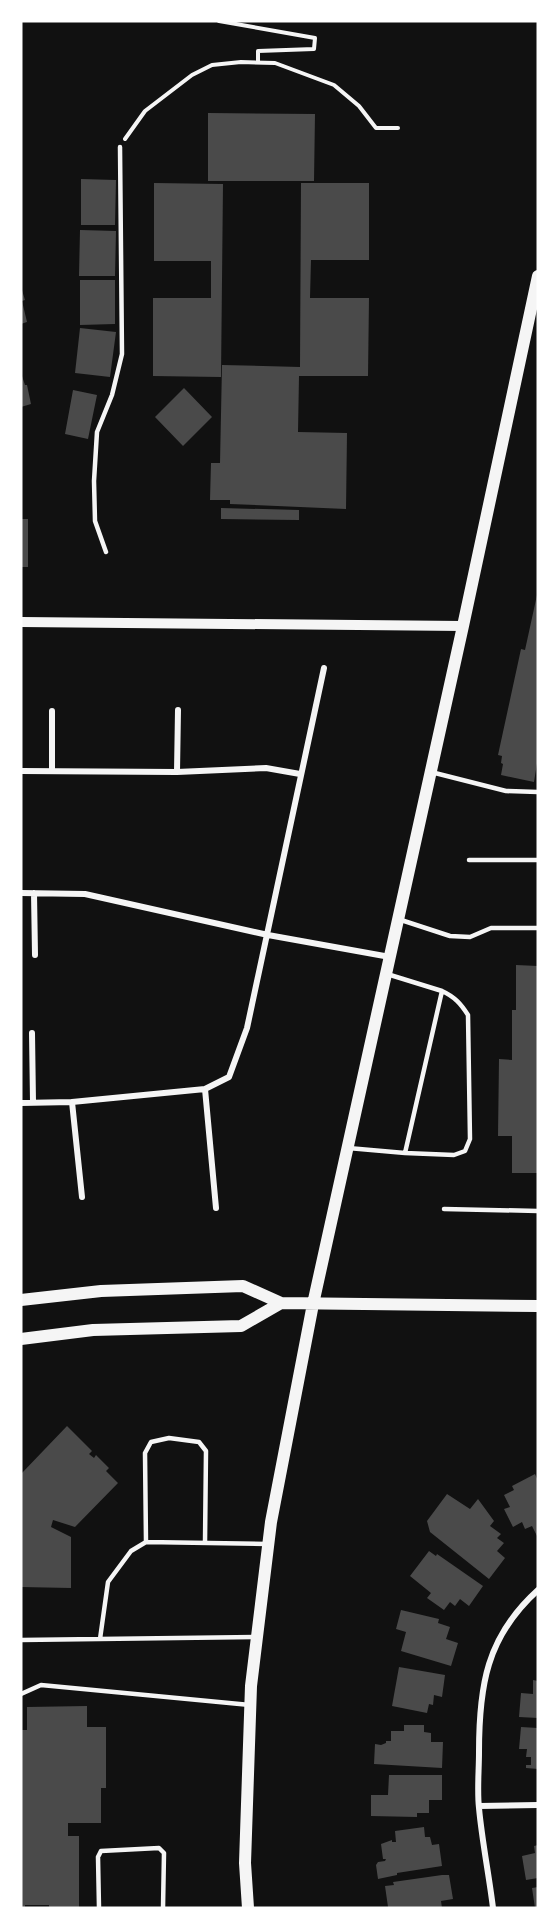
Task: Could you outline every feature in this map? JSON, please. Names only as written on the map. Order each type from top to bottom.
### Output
[{"type":"main road","points":[[248,1908],[245,1863],[250,1705],[268,1544],[313,1304],[538,276]]},
{"type":"main road","points":[[21,1300],[101,1291],[243,1286],[281,1303],[538,1306]]},
{"type":"main road","points":[[21,1339],[93,1330],[241,1326],[281,1303]]},
{"type":"street","points":[[21,622],[463,626]]},
{"type":"street","points":[[21,1102],[72,1102],[205,1089],[229,1077],[247,1028],[324,668]]},
{"type":"street","points":[[177,772],[178,710]]},
{"type":"street","points":[[52,711],[52,771]]},
{"type":"street","points":[[21,771],[177,772],[266,768],[300,774]]},
{"type":"street","points":[[21,893],[85,894],[268,935],[390,957]]},
{"type":"street","points":[[33,893],[35,954]]},
{"type":"street","points":[[32,1033],[33,1102]]},
{"type":"street","points":[[205,1089],[216,1208]]},
{"type":"street","points":[[72,1102],[82,1197]]},
{"type":"street","points":[[493,1908],[479,1806],[479,1713],[487,1669],[505,1629],[516,1613],[538,1590]]},
{"type":"street","points":[[479,1806],[538,1805]]},
{"type":"lane","points":[[106,552],[95,521],[95,472],[97,432],[111,395],[122,354],[120,147]]},
{"type":"lane","points":[[431,772],[506,791],[538,792]]},
{"type":"lane","points":[[469,860],[538,860]]},
{"type":"lane","points":[[398,919],[450,936],[470,937],[491,928],[538,928]]},
{"type":"lane","points":[[348,1148],[454,1155],[465,1150],[470,1139],[468,1016],[460,1002],[452,995],[386,974]]},
{"type":"lane","points":[[405,1153],[442,991]]},
{"type":"lane","points":[[444,1209],[538,1211]]},
{"type":"lane","points":[[146,1542],[145,1453],[151,1442],[169,1438],[199,1442],[206,1450],[205,1543]]},
{"type":"lane","points":[[100,1639],[108,1582],[131,1551],[146,1542],[268,1544]]},
{"type":"lane","points":[[21,1640],[257,1637]]},
{"type":"lane","points":[[21,1694],[41,1685],[250,1705]]},
{"type":"lane","points":[[99,1908],[98,1857],[101,1851],[159,1848],[164,1853],[163,1908]]},
{"type":"path","points":[[219,21],[315,38],[314,49],[258,51],[258,62]]},
{"type":"path","points":[[120,147],[145,111],[192,75],[212,65],[275,63],[334,85],[359,106],[376,128],[398,128]]},
{"type":"building","points":[[208,113],[315,114],[314,181],[208,181]]},
{"type":"building","points":[[81,179],[116,180],[115,225],[81,225]]},
{"type":"building","points":[[154,183],[223,184],[221,377],[153,376],[153,298],[211,298],[211,261],[154,261]]},
{"type":"building","points":[[301,183],[369,183],[369,260],[311,260],[310,298],[369,298],[368,376],[299,376],[298,432],[347,433],[346,509],[230,504],[230,500],[210,500],[211,463],[220,463],[222,365],[300,367]]},
{"type":"building","points":[[80,230],[116,231],[115,276],[79,276]]},
{"type":"building","points":[[80,280],[115,280],[115,324],[80,325]]},
{"type":"building","points":[[21,287],[27,322],[21,324]]},
{"type":"building","points":[[80,328],[116,332],[110,377],[75,373]]},
{"type":"building","points":[[21,373],[27,385],[31,404],[21,407]]},
{"type":"building","points":[[184,388],[212,417],[183,446],[155,417]]},
{"type":"building","points":[[73,390],[97,395],[88,439],[65,434]]},
{"type":"building","points":[[221,508],[299,510],[299,520],[221,519]]},
{"type":"building","points":[[21,519],[28,519],[28,567],[21,567]]},
{"type":"building","points":[[537,595],[538,757],[534,782],[501,775],[502,756],[498,755],[521,649],[525,650]]},
{"type":"building","points":[[516,965],[538,966],[538,1173],[512,1173],[512,1136],[498,1136],[499,1059],[512,1060],[512,1010],[516,1010]]},
{"type":"building","points":[[67,1426],[92,1451],[89,1454],[94,1458],[96,1455],[109,1468],[106,1471],[118,1483],[75,1527],[53,1520],[51,1527],[71,1537],[71,1588],[21,1587],[21,1474]]},
{"type":"building","points":[[535,1474],[538,1481],[538,1538],[532,1526],[525,1529],[522,1522],[513,1527],[504,1509],[510,1507],[504,1495],[514,1490],[512,1486]]},
{"type":"building","points":[[447,1494],[470,1509],[478,1499],[494,1521],[490,1526],[501,1534],[497,1538],[504,1543],[497,1551],[505,1558],[489,1579],[430,1532],[427,1521]]},
{"type":"building","points":[[429,1551],[436,1556],[437,1554],[483,1586],[469,1606],[460,1599],[455,1606],[450,1602],[444,1610],[427,1598],[431,1593],[410,1576]]},
{"type":"building","points":[[401,1610],[439,1619],[438,1623],[450,1627],[446,1639],[458,1643],[451,1666],[401,1651],[406,1632],[396,1629]]},
{"type":"building","points":[[399,1667],[445,1675],[442,1697],[434,1695],[433,1705],[429,1704],[427,1713],[392,1706]]},
{"type":"building","points":[[533,1680],[538,1681],[538,1718],[519,1717],[521,1693],[533,1694]]},
{"type":"building","points":[[87,1706],[87,1727],[106,1727],[106,1788],[101,1788],[101,1823],[68,1823],[68,1836],[79,1836],[79,1908],[25,1905],[25,1908],[21,1908],[21,1730],[27,1730],[27,1707]]},
{"type":"building","points":[[404,1725],[424,1725],[424,1732],[431,1733],[431,1742],[443,1742],[442,1768],[374,1764],[375,1744],[381,1745],[386,1741],[391,1741],[391,1731],[404,1731]]},
{"type":"building","points":[[521,1727],[538,1728],[538,1769],[526,1768],[526,1765],[531,1765],[531,1757],[526,1757],[527,1749],[519,1749]]},
{"type":"building","points":[[389,1775],[442,1775],[442,1800],[429,1800],[429,1813],[417,1813],[417,1817],[371,1816],[371,1795],[388,1795]]},
{"type":"building","points":[[424,1827],[425,1837],[430,1837],[432,1845],[439,1844],[442,1866],[397,1873],[397,1875],[378,1879],[376,1865],[386,1859],[383,1859],[381,1844],[392,1840],[396,1842],[395,1831]]},
{"type":"building","points":[[538,1845],[538,1878],[526,1880],[522,1856],[535,1853],[534,1846]]},
{"type":"building","points":[[449,1875],[453,1899],[441,1901],[442,1908],[388,1907],[385,1886],[394,1885],[393,1882]]},
{"type":"building","points":[[538,1887],[538,1908],[535,1908],[532,1888]]}]
